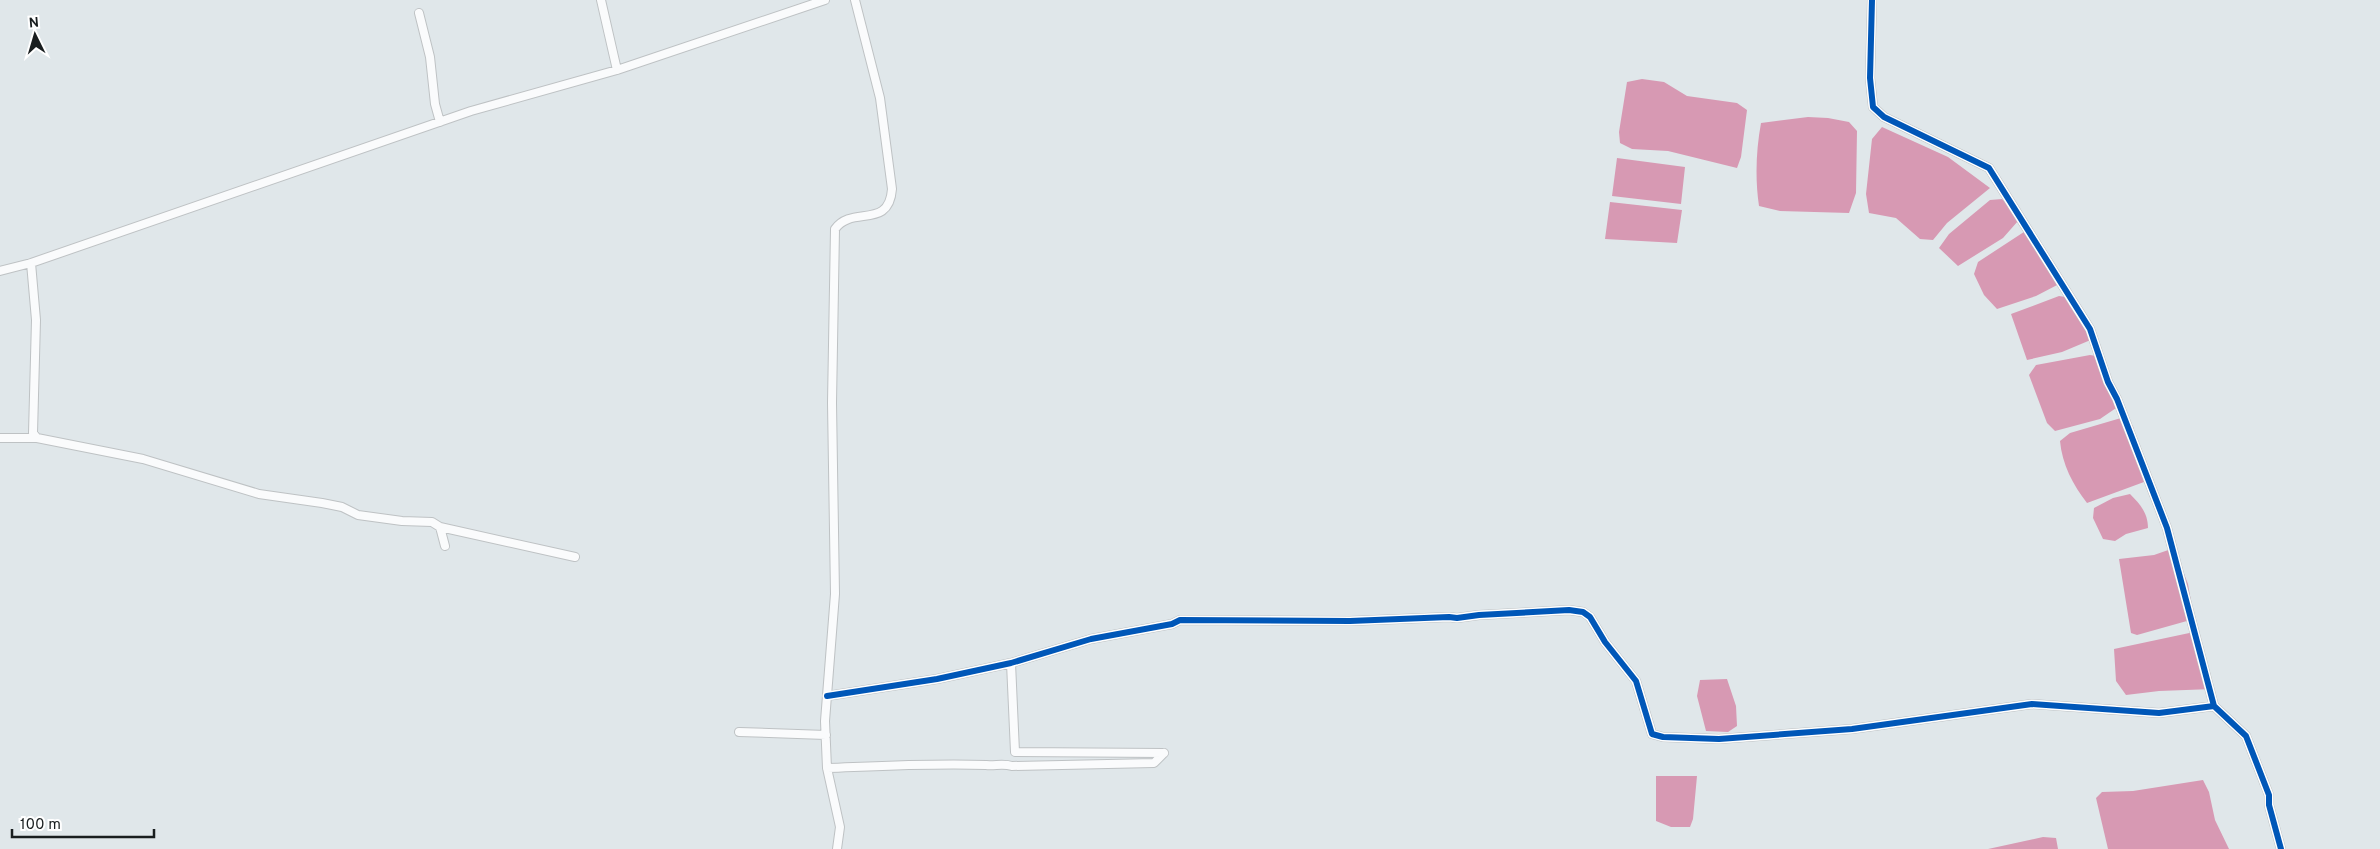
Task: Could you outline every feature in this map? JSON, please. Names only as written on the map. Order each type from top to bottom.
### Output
[{"type":"street","points":[[601,0],[617,70]]},
{"type":"street","points":[[0,271],[31,263],[440,122],[617,70],[825,0]]},
{"type":"street","points":[[837,849],[840,826],[827,768],[826,736],[827,696],[835,594],[832,403],[835,229],[839,223],[845,220],[875,214],[886,209],[891,203],[892,189],[880,98],[855,0]]},
{"type":"street","points":[[1872,0],[1870,78],[1873,107],[1884,117],[1989,168],[2090,329],[2108,382],[2117,399],[2167,528],[2214,706],[2246,736],[2269,795],[2269,805],[2281,849]]},
{"type":"street","points":[[419,13],[430,57],[440,122]]},
{"type":"street","points":[[31,263],[36,320],[33,433],[37,438]]},
{"type":"street","points":[[0,438],[37,438],[143,459],[259,494],[322,502],[358,515],[432,522],[440,527],[575,557]]},
{"type":"street","points":[[440,527],[445,546]]},
{"type":"street","points":[[827,696],[938,679],[1012,663],[1091,640],[1172,624],[1180,620],[1350,622],[1457,618],[1569,610],[1583,612],[1590,617],[1605,642],[1636,681],[1652,734],[1663,737],[1719,738],[1852,729],[2032,704],[2159,713],[2214,706]]},
{"type":"street","points":[[827,768],[954,763],[989,766],[1005,763],[1012,766],[1154,763],[1164,753],[1015,752],[1012,663]]},
{"type":"street","points":[[739,732],[826,736]]},
{"type":"shaded area","points":[[1642,79],[1664,82],[1687,96],[1737,103],[1747,110],[1741,157],[1737,168],[1668,151],[1632,149],[1620,143],[1619,132],[1627,82]]},
{"type":"shaded area","points":[[1808,117],[1849,122],[1857,131],[1856,193],[1849,213],[1780,211],[1759,206],[1757,164],[1761,123]]},
{"type":"shaded area","points":[[1882,127],[1948,157],[1990,188],[1947,223],[1933,240],[1920,239],[1896,218],[1869,213],[1866,194],[1872,139]]},
{"type":"shaded area","points":[[1617,158],[1685,167],[1681,204],[1612,196]]},
{"type":"shaded area","points":[[2002,199],[2015,211],[2018,221],[2003,238],[1958,266],[1939,248],[1949,234],[1990,200]]},
{"type":"shaded area","points":[[1610,202],[1682,210],[1677,243],[1605,239]]},
{"type":"shaded area","points":[[2030,228],[2061,283],[2036,296],[1997,309],[1984,295],[1974,274],[1978,262]]},
{"type":"shaded area","points":[[2059,296],[2073,298],[2093,339],[2062,352],[2027,360],[2011,314]]},
{"type":"shaded area","points":[[2090,355],[2103,357],[2115,388],[2119,406],[2100,419],[2055,431],[2047,423],[2029,375],[2036,365]]},
{"type":"shaded area","points":[[2121,418],[2133,426],[2144,482],[2087,503],[2069,474],[2063,458],[2060,441],[2070,433]]},
{"type":"shaded area","points":[[2130,494],[2143,509],[2147,518],[2148,528],[2126,534],[2115,541],[2103,539],[2093,518],[2094,508],[2113,498]]},
{"type":"shaded area","points":[[2174,548],[2188,584],[2194,619],[2137,635],[2131,633],[2119,559],[2154,555]]},
{"type":"shaded area","points":[[2194,632],[2208,667],[2213,689],[2159,691],[2126,695],[2116,681],[2114,649]]},
{"type":"shaded area","points":[[1727,679],[1736,706],[1737,726],[1728,732],[1706,731],[1697,696],[1700,680]]},
{"type":"shaded area","points":[[1656,776],[1697,776],[1693,819],[1690,827],[1671,827],[1656,821]]},
{"type":"shaded area","points":[[2203,780],[2209,792],[2215,820],[2229,849],[2108,849],[2096,798],[2102,792],[2133,791]]},
{"type":"shaded area","points":[[2043,837],[2056,838],[2058,849],[1988,849]]},
{"type":"cycle path","points":[[1872,0],[1870,78],[1873,107],[1884,117],[1989,168],[2090,329],[2108,382],[2117,399],[2167,528],[2214,706],[2246,736],[2269,795],[2269,805],[2281,849]]},
{"type":"cycle path","points":[[827,696],[937,679],[1011,663],[1091,639],[1172,624],[1180,620],[1350,621],[1457,618],[1569,610],[1583,612],[1590,617],[1605,642],[1636,681],[1652,734],[1663,737],[1719,739],[1852,729],[2032,704],[2159,713],[2214,706]]}]
